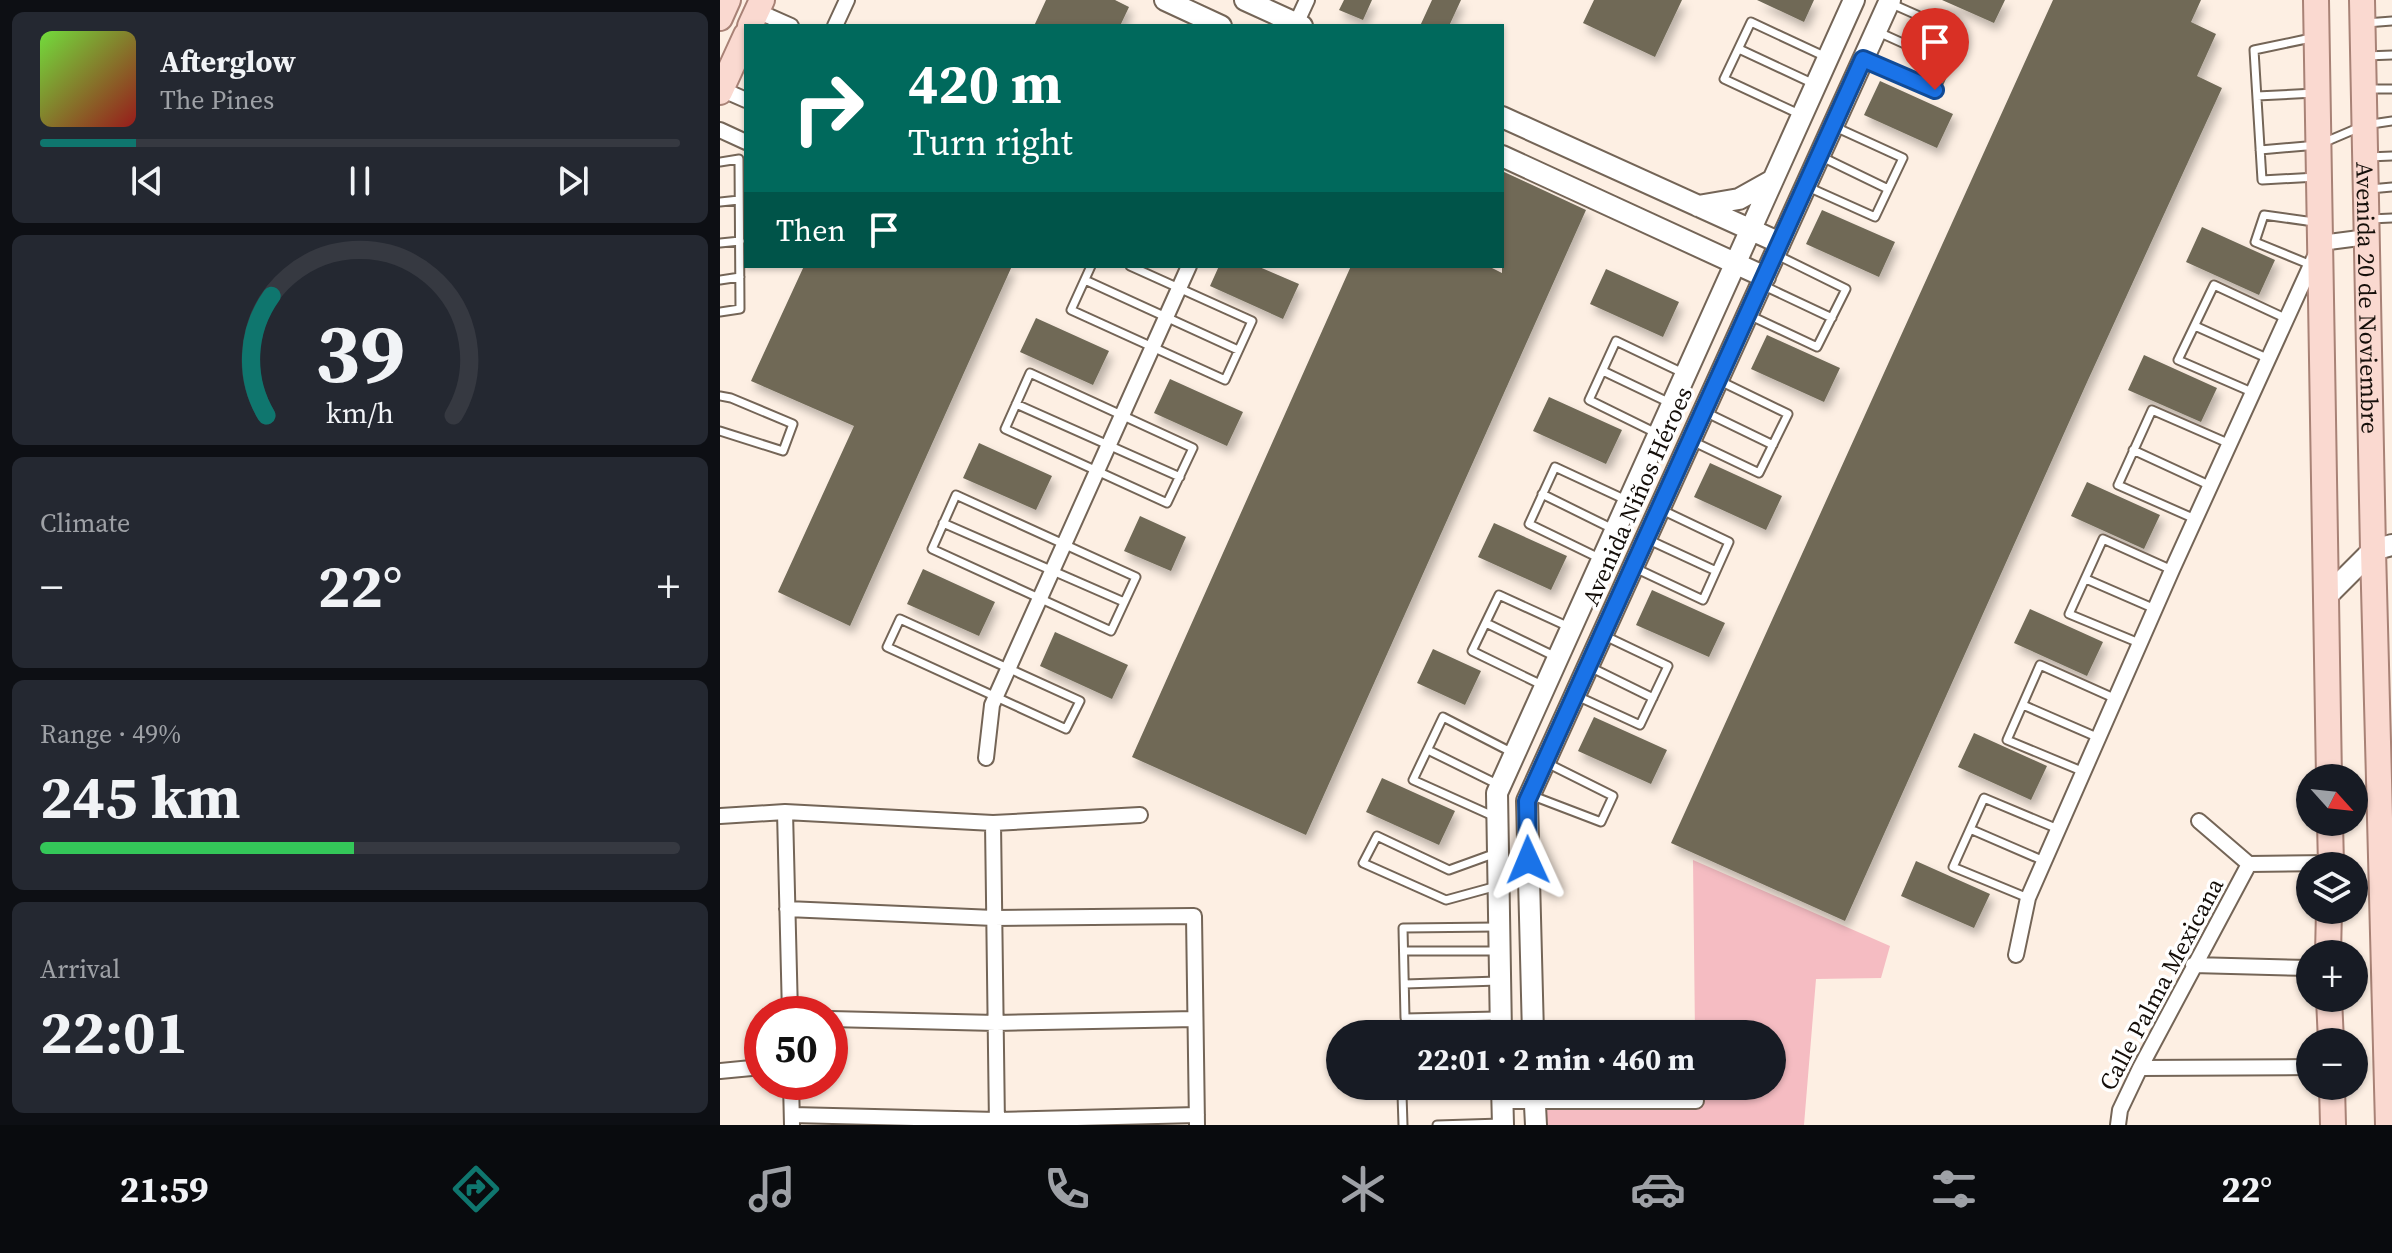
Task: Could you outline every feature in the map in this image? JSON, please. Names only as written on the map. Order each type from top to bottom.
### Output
[{"type":"main road","points":[[1165,0],[1217,24]]},
{"type":"main road","points":[[1245,0],[1296,24]]},
{"type":"main road","name":"Avenida Niños Héroes","points":[[1501,1020],[1499,790],[1854,0]]},
{"type":"main road","name":"Avenida 20 de Noviembre","points":[[2316,0],[2317,244],[2329,764]]},
{"type":"main road","name":"Avenida Niños Héroes","points":[[1533,1020],[1528,798],[1887,1]]},
{"type":"main road","name":"Avenida 20 de Noviembre","points":[[2363,11],[2367,228],[2382,548],[2388,1125]]},
{"type":"main road","points":[[721,90],[744,39]]},
{"type":"main road","points":[[1504,118],[1750,229],[1778,248]]},
{"type":"main road","points":[[1504,157],[1735,263],[1763,280]]},
{"type":"main road","points":[[1584,193],[1600,161]]},
{"type":"main road","points":[[1698,206],[1739,199],[1773,180]]},
{"type":"main road","points":[[1627,503],[1649,534]]},
{"type":"main road","points":[[2326,597],[2382,548]]},
{"type":"main road","points":[[1499,790],[1528,798]]},
{"type":"main road","points":[[1502,1100],[1503,1124]]},
{"type":"main road","points":[[1534,1100],[1536,1125]]},
{"type":"main road","points":[[2332,1100],[2333,1125]]},
{"type":"street","points":[[836,24],[847,0]]},
{"type":"street","points":[[1298,24],[1307,0]]},
{"type":"street","points":[[756,12],[786,24]]},
{"type":"street","points":[[721,90],[744,99]]},
{"type":"street","points":[[720,130],[744,141]]},
{"type":"street","points":[[2016,955],[2028,898],[2172,570],[2287,319],[2317,244],[2367,228]]},
{"type":"street","points":[[986,758],[992,705],[1188,268]]},
{"type":"street","points":[[785,812],[789,996]]},
{"type":"street","points":[[720,816],[785,812],[993,823],[1140,815]]},
{"type":"street","points":[[2199,821],[2249,864],[2296,864]]},
{"type":"street","points":[[993,823],[997,1122]]},
{"type":"street","name":"Calle Palma Mexicana","points":[[2118,1125],[2120,1110],[2140,1068],[2249,864]]},
{"type":"street","points":[[787,909],[994,918],[1194,916],[1197,1120],[792,1120],[791,1100]]},
{"type":"street","points":[[2193,965],[2296,968]]},
{"type":"street","points":[[848,1019],[996,1023],[1195,1019]]},
{"type":"street","points":[[2140,1068],[2296,1067]]},
{"type":"street","points":[[720,1071],[744,1069]]},
{"type":"street","points":[[1676,1100],[1696,1101]]},
{"type":"lane","points":[[1863,59],[1935,90],[1960,34],[1887,1]]},
{"type":"lane","points":[[2363,11],[2392,21]]},
{"type":"lane","points":[[1802,116],[1724,79],[1751,22],[1828,58]]},
{"type":"lane","points":[[1876,31],[1947,63]]},
{"type":"lane","points":[[2317,37],[2254,50],[2262,180],[2319,177]]},
{"type":"lane","points":[[1739,49],[1816,85]]},
{"type":"lane","points":[[2364,56],[2392,55]]},
{"type":"lane","points":[[2364,90],[2392,89]]},
{"type":"lane","points":[[2257,96],[2317,93]]},
{"type":"lane","points":[[2260,150],[2318,145],[2365,125],[2392,121]]},
{"type":"lane","points":[[1806,186],[1875,217],[1903,158],[1833,126]]},
{"type":"lane","points":[[1819,156],[1888,189]]},
{"type":"lane","points":[[2366,158],[2392,156]]},
{"type":"lane","points":[[720,162],[739,159],[740,241],[740,309],[720,312]]},
{"type":"lane","points":[[2366,189],[2392,187]]},
{"type":"lane","points":[[720,202],[739,200]]},
{"type":"lane","points":[[2264,215],[2317,244],[2255,242],[2264,215]]},
{"type":"lane","points":[[2367,228],[2392,218]]},
{"type":"lane","points":[[720,243],[740,241]]},
{"type":"lane","points":[[1748,314],[1817,347],[1846,289],[1778,248]]},
{"type":"lane","points":[[1090,268],[1071,310],[1225,380],[1252,321],[1134,268]]},
{"type":"lane","points":[[720,280],[740,277]]},
{"type":"lane","points":[[1085,280],[1238,350]]},
{"type":"lane","points":[[1763,280],[1832,318]]},
{"type":"lane","points":[[2254,393],[2178,360],[2214,285],[2287,319]]},
{"type":"lane","points":[[2195,326],[2269,359]]},
{"type":"lane","points":[[1658,434],[1589,400],[1616,341],[1685,374]]},
{"type":"lane","points":[[1603,371],[1672,404]]},
{"type":"lane","points":[[1030,373],[1121,415],[1193,448],[1167,503],[1005,429],[1030,373]]},
{"type":"lane","points":[[1691,440],[1759,473],[1788,414],[1718,380]]},
{"type":"lane","points":[[720,396],[793,424],[783,451],[720,431]]},
{"type":"lane","points":[[1016,404],[1180,477]]},
{"type":"lane","points":[[2195,519],[2118,485],[2133,450],[2152,410],[2230,444]]},
{"type":"lane","points":[[1704,412],[1773,445]]},
{"type":"lane","points":[[2133,450],[2211,486]]},
{"type":"lane","points":[[1602,559],[1529,524],[1542,494],[1555,467],[1627,503]]},
{"type":"lane","points":[[1542,494],[1615,530]]},
{"type":"lane","points":[[956,495],[1065,544],[1136,577],[1111,631],[932,549],[956,495]]},
{"type":"lane","points":[[1634,568],[1703,600],[1729,542],[1660,509]]},
{"type":"lane","points":[[943,523],[1124,602]]},
{"type":"lane","points":[[1649,534],[1716,571]]},
{"type":"lane","points":[[2139,644],[2069,614],[2103,539],[2172,570]]},
{"type":"lane","points":[[2086,579],[2155,609]]},
{"type":"lane","points":[[1545,687],[1472,651],[1499,595],[1571,628]]},
{"type":"lane","points":[[900,619],[1080,701],[1066,729],[996,697],[887,647],[900,619]]},
{"type":"lane","points":[[1486,623],[1558,658]]},
{"type":"lane","points":[[1576,695],[1640,725],[1668,666],[1603,635]]},
{"type":"lane","points":[[2084,772],[2007,740],[2040,665],[2116,699]]},
{"type":"lane","points":[[1589,666],[1653,698]]},
{"type":"lane","points":[[2023,705],[2099,738]]},
{"type":"lane","points":[[1498,818],[1413,780],[1443,717],[1515,754]]},
{"type":"lane","points":[[1428,750],[1499,790]]},
{"type":"lane","points":[[1528,798],[1601,822],[1613,796],[1545,762]]},
{"type":"lane","points":[[2028,898],[1953,867],[1984,798],[2058,829]]},
{"type":"lane","points":[[1970,829],[2044,861]]},
{"type":"lane","points":[[1498,852],[1449,870],[1377,836],[1363,863],[1446,900],[1499,885]]},
{"type":"lane","points":[[1432,1020],[1405,1018],[1403,928],[1500,927]]},
{"type":"lane","points":[[1404,951],[1500,951]]},
{"type":"lane","points":[[1405,984],[1500,981]]},
{"type":"lane","points":[[1402,1100],[1403,1125]]},
{"type":"lane","points":[[1437,1125],[1503,1124]]},
{"type":"shaded area","points":[[1693,860],[1890,946],[1881,978],[1816,979],[1804,1125],[1536,1125],[1535,1101],[1786,1100],[1786,1020],[1695,1020]]},
{"type":"building","points":[[1046,0],[1115,0],[1129,7],[1121,24],[1035,24]]},
{"type":"building","points":[[1344,0],[1372,0],[1363,20],[1339,10]]},
{"type":"building","points":[[1432,0],[1461,0],[1450,24],[1421,24]]},
{"type":"building","points":[[1594,0],[1682,0],[1655,57],[1583,23]]},
{"type":"building","points":[[1757,0],[1814,0],[1804,22]]},
{"type":"building","points":[[1942,0],[2005,0],[1994,23]]},
{"type":"building","points":[[2053,0],[2201,0],[2191,22],[2216,34],[2197,76],[2222,88],[1845,921],[1671,843]]},
{"type":"building","points":[[1880,81],[1953,114],[1937,148],[1864,115]]},
{"type":"building","points":[[1504,172],[1586,210],[1306,835],[1132,757],[1350,268],[1492,268],[1502,273]]},
{"type":"building","points":[[1822,210],[1895,242],[1879,277],[1806,244]]},
{"type":"building","points":[[2202,227],[2275,260],[2259,295],[2186,262]]},
{"type":"building","points":[[803,268],[1011,268],[850,626],[778,592],[854,426],[751,381]]},
{"type":"building","points":[[1218,268],[1262,268],[1299,284],[1283,319],[1210,286]]},
{"type":"building","points":[[1606,269],[1679,302],[1663,337],[1590,304]]},
{"type":"building","points":[[1036,318],[1109,351],[1093,385],[1020,352]]},
{"type":"building","points":[[1767,335],[1840,368],[1824,402],[1751,369]]},
{"type":"building","points":[[2144,355],[2217,388],[2201,422],[2128,390]]},
{"type":"building","points":[[1170,379],[1243,412],[1227,446],[1154,413]]},
{"type":"building","points":[[1549,397],[1622,430],[1606,464],[1533,431]]},
{"type":"building","points":[[979,443],[1052,476],[1036,510],[963,478]]},
{"type":"building","points":[[1710,463],[1782,496],[1766,530],[1694,497]]},
{"type":"building","points":[[2087,482],[2160,515],[2144,549],[2071,516]]},
{"type":"building","points":[[1140,516],[1186,537],[1171,571],[1124,551]]},
{"type":"building","points":[[1494,523],[1567,556],[1551,590],[1478,557]]},
{"type":"building","points":[[923,569],[995,602],[979,636],[907,604]]},
{"type":"building","points":[[1652,590],[1725,623],[1709,657],[1636,625]]},
{"type":"building","points":[[2030,609],[2103,642],[2087,676],[2014,643]]},
{"type":"building","points":[[1055,632],[1128,665],[1112,699],[1040,666]]},
{"type":"building","points":[[1433,649],[1481,671],[1465,705],[1417,683]]},
{"type":"building","points":[[1594,717],[1667,750],[1651,784],[1578,751]]},
{"type":"building","points":[[1974,733],[2047,766],[2031,800],[1958,767]]},
{"type":"building","points":[[1382,778],[1455,811],[1439,845],[1366,812]]},
{"type":"building","points":[[1916,861],[1990,894],[1974,928],[1901,896]]},
{"type":"route","points":[[1528,860],[1527,801],[1863,59],[1935,90]]}]
